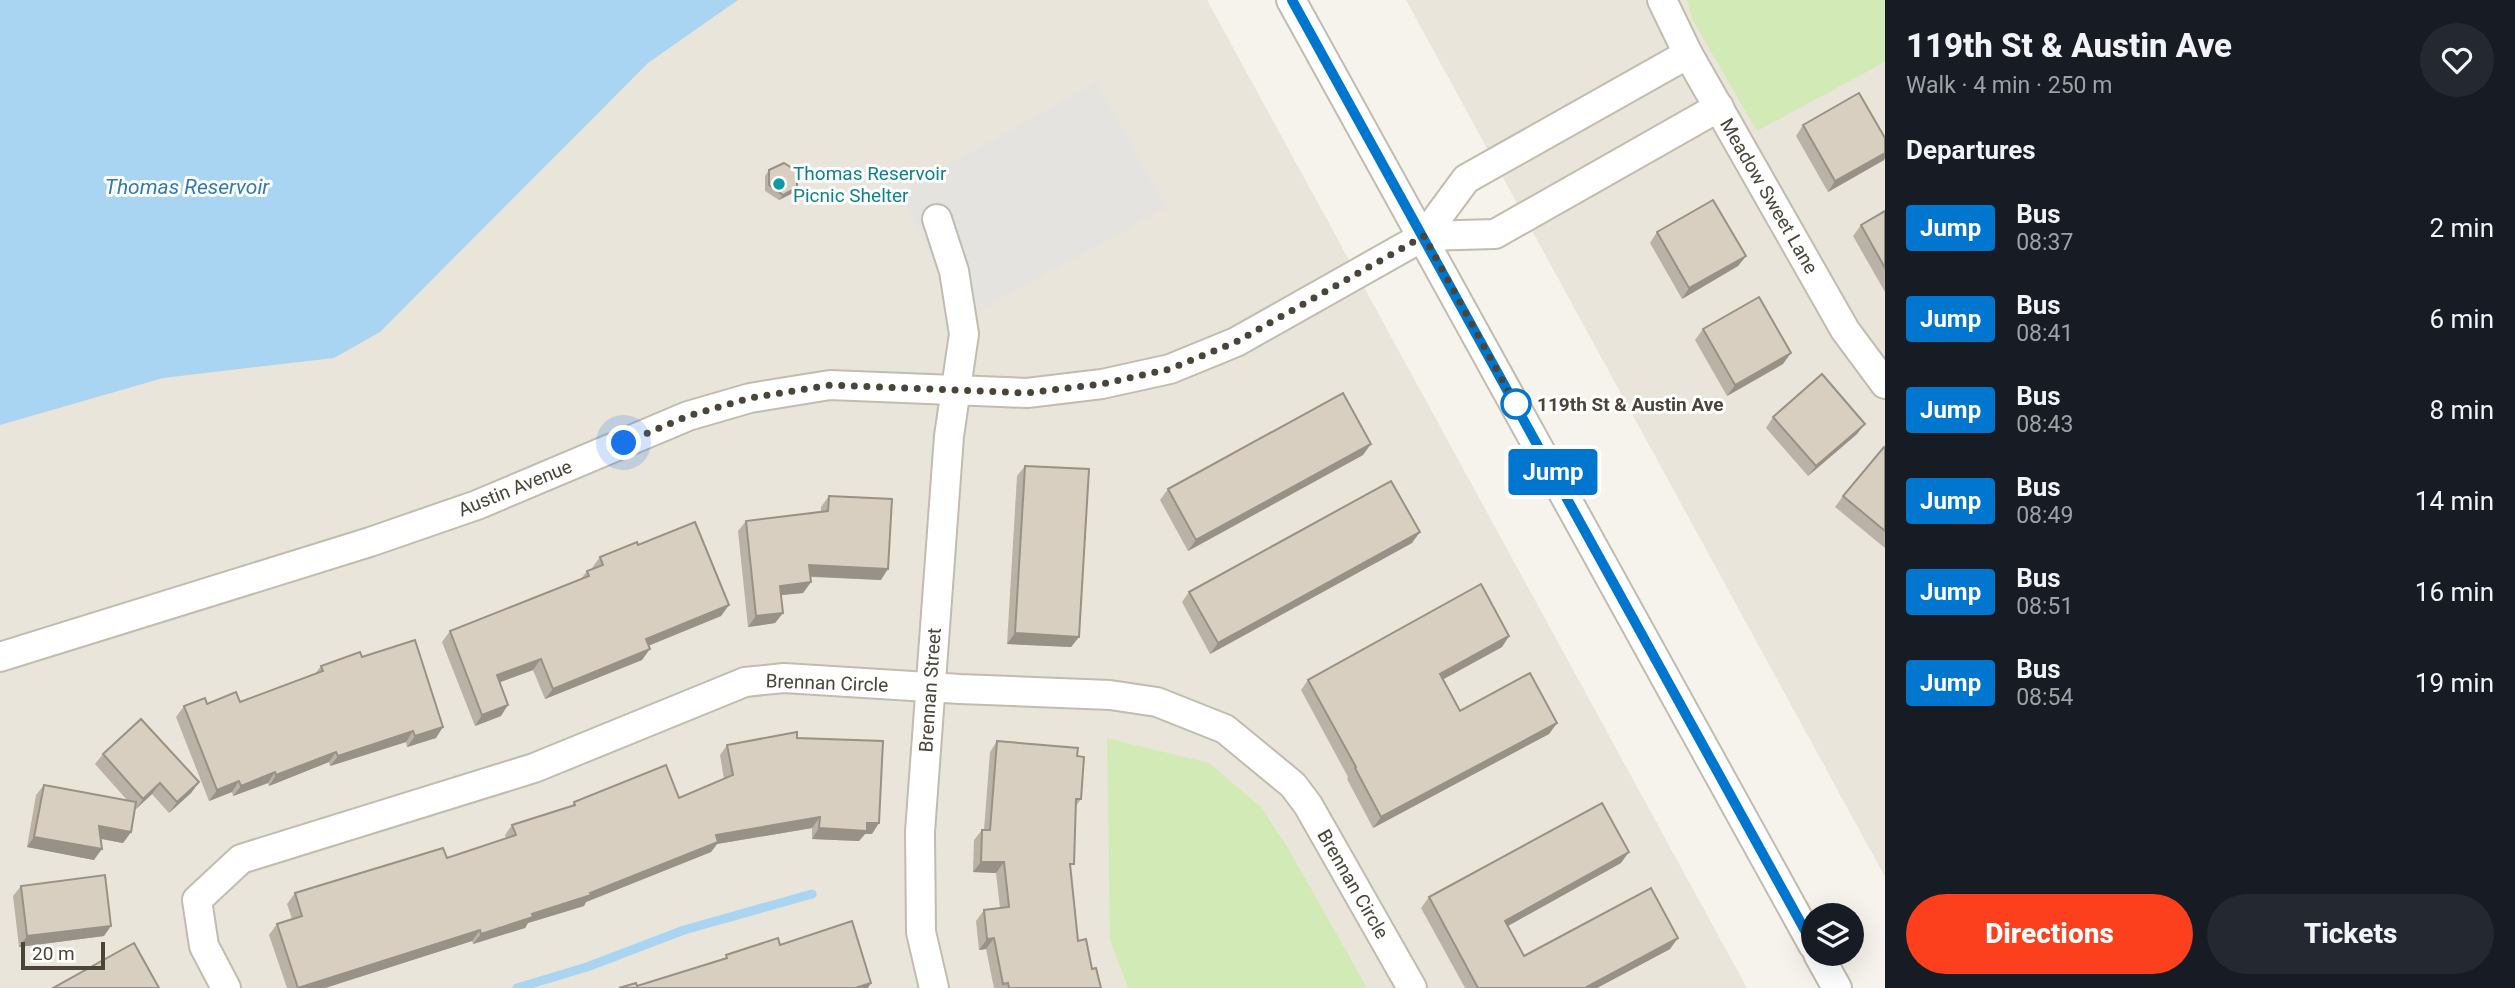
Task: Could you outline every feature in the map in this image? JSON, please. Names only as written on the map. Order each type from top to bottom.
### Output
[{"type":"street","points":[[1292,0],[1801,923]]},
{"type":"street","points":[[1662,0],[1688,54],[1719,107]]},
{"type":"street","points":[[1424,236],[1466,179],[1688,54]]},
{"type":"street","name":"Meadow Sweet Lane","points":[[1424,236],[1495,234],[1719,107],[1846,330],[1885,384]]},
{"type":"street","name":"Brennan Street","points":[[934,988],[921,932],[920,832],[949,436],[964,334],[954,271],[937,219]]},
{"type":"street","name":"Austin Avenue","points":[[0,657],[417,526],[477,505],[688,416],[750,398],[830,385],[1027,393],[1102,384],[1170,369],[1236,342],[1424,236]]},
{"type":"street","name":"Brennan Circle","points":[[226,988],[204,946],[197,900],[241,859],[534,768],[745,682],[784,678],[1110,695],[1157,702],[1225,729],[1293,785],[1308,805],[1412,988]]},
{"type":"street","points":[[1825,966],[1837,988]]},
{"type":"shaded area","points":[[0,0],[1207,0],[1747,988],[0,988]]},
{"type":"shaded area","points":[[1406,0],[1885,0],[1885,877]]},
{"type":"shaded area","points":[[1097,82],[1167,208],[977,311],[979,331],[950,329],[940,274],[899,192]]},
{"type":"green space","points":[[1687,0],[1885,0],[1885,62],[1757,131],[1692,19]]},
{"type":"green space","points":[[1107,738],[1209,763],[1261,807],[1288,848],[1367,988],[1128,988],[1110,940]]},
{"type":"water","name":"Thomas Reservoir","points":[[0,0],[738,0],[648,63],[380,332],[334,358],[163,378],[0,425]]},
{"type":"building","points":[[1859,93],[1885,138],[1885,153],[1835,181],[1803,125]]},
{"type":"building","name":"Thomas Reservoir Picnic Shelter","points":[[784,163],[797,171],[797,187],[783,195],[769,185],[769,170]]},
{"type":"building","points":[[1713,200],[1746,256],[1689,288],[1657,232]]},
{"type":"building","points":[[1885,211],[1885,268],[1861,225]]},
{"type":"building","points":[[1759,297],[1791,353],[1735,385],[1703,329]]},
{"type":"building","points":[[1822,374],[1865,424],[1816,466],[1773,417]]},
{"type":"building","points":[[1343,393],[1371,444],[1196,540],[1168,489]]},
{"type":"building","points":[[1885,448],[1885,531],[1843,496]]},
{"type":"building","points":[[1025,466],[1089,469],[1079,637],[1015,633]]},
{"type":"building","points":[[1391,481],[1420,532],[1218,643],[1189,592]]},
{"type":"building","points":[[829,496],[892,499],[888,569],[809,565],[811,582],[780,586],[783,613],[756,616],[746,521],[828,511]]},
{"type":"building","points":[[695,522],[729,605],[646,639],[650,649],[553,689],[541,659],[497,675],[508,705],[482,715],[450,631],[589,576],[587,571],[603,565],[600,557]]},
{"type":"building","points":[[1481,584],[1509,636],[1440,674],[1460,711],[1530,673],[1557,723],[1381,817],[1308,680]]},
{"type":"building","points":[[415,640],[443,727],[415,736],[413,731],[338,756],[336,752],[276,775],[275,772],[241,786],[239,781],[217,790],[184,706],[205,698],[207,704],[236,692],[240,702],[323,671],[321,666],[360,652],[362,657]]},
{"type":"building","points":[[141,719],[199,782],[177,802],[160,783],[143,799],[103,754]]},
{"type":"building","points":[[797,732],[797,738],[883,741],[879,823],[867,823],[867,831],[819,828],[820,817],[716,835],[718,842],[590,893],[591,895],[532,914],[533,917],[481,934],[480,930],[298,988],[277,924],[302,916],[295,893],[443,848],[447,858],[516,835],[512,825],[575,805],[574,802],[666,765],[679,798],[733,775],[727,745]]},
{"type":"building","points":[[997,741],[1078,748],[1077,756],[1084,757],[1081,799],[1076,799],[1074,864],[1070,864],[1078,941],[1086,939],[1092,969],[1096,968],[1101,988],[1009,988],[1008,983],[1003,984],[994,938],[987,939],[984,910],[1009,907],[1004,862],[981,862],[982,830],[990,830]]},
{"type":"building","points":[[44,785],[136,802],[131,832],[99,826],[102,849],[34,837]]},
{"type":"building","points":[[1602,803],[1629,852],[1505,921],[1524,956],[1651,888],[1678,938],[1585,988],[1478,988],[1429,897]]},
{"type":"building","points":[[105,875],[111,926],[27,936],[21,886]]},
{"type":"building","points":[[852,921],[871,983],[855,988],[619,988],[636,983],[637,986],[727,958],[726,955],[778,938],[780,945]]},
{"type":"building","points":[[134,943],[159,988],[53,988]]},
{"type":"waterway","points":[[517,988],[587,967],[684,930],[812,894]]},
{"type":"bus line","name":"Jump","points":[[1292,0],[1801,923]]},
{"type":"place","name":"Thomas Reservoir Picnic Shelter","points":[[779,184]]},
{"type":"place","name":"119th St & Austin Ave","points":[[1516,404]]},
{"type":"route","points":[[624,443],[688,416],[750,398],[830,385],[1027,393],[1102,384],[1170,369],[1236,342],[1424,236],[1519,411],[1516,404]]}]
